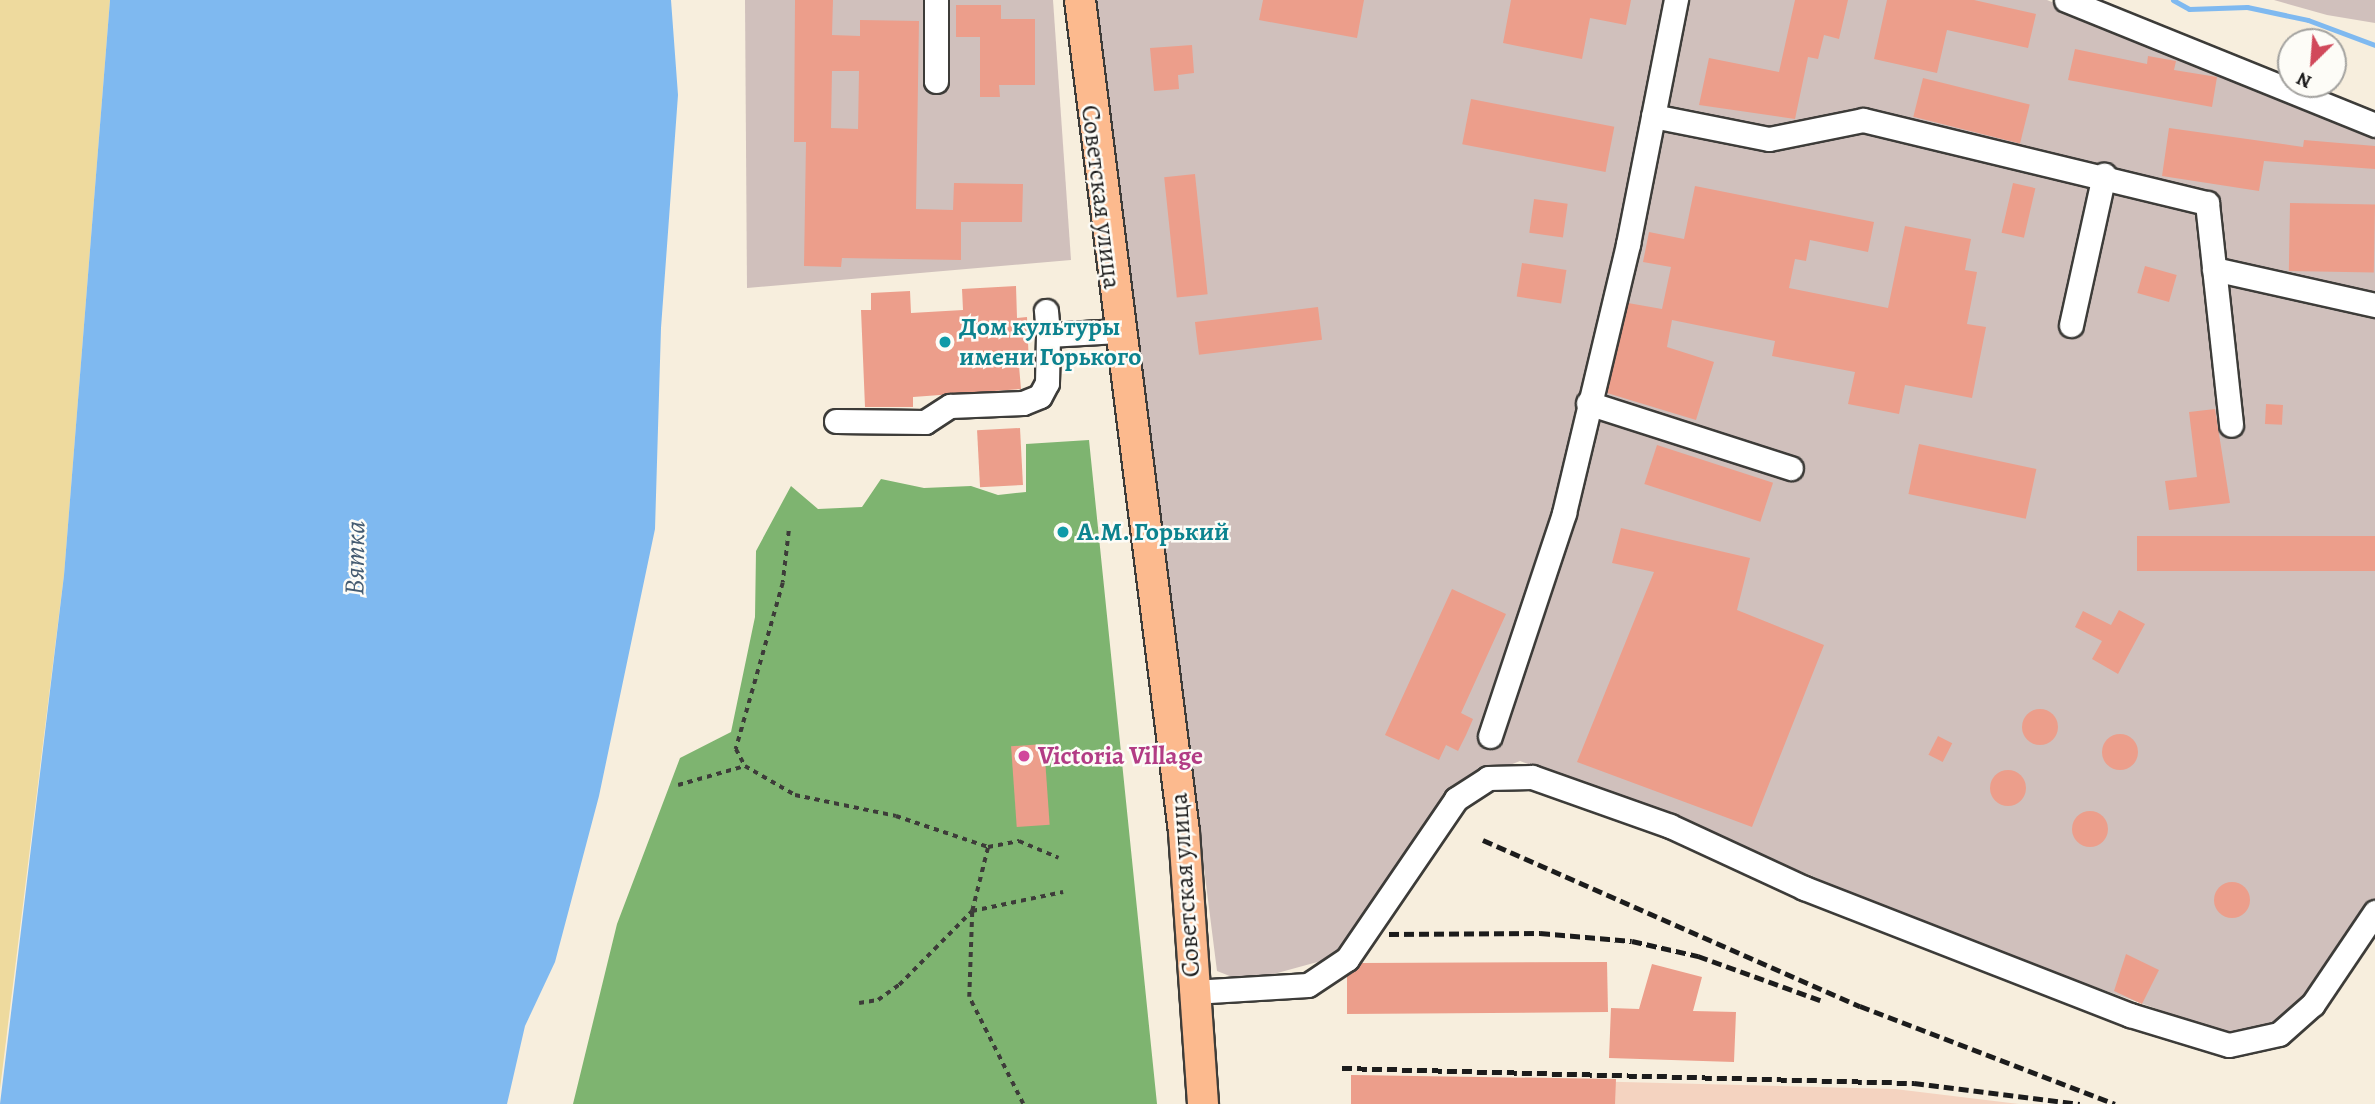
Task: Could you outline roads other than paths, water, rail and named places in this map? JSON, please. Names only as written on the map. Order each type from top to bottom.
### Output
[{"type":"main road","name":"Советская улица","points":[[1080,0],[1118,331],[1184,832],[1193,992],[1203,1104]]},
{"type":"street","points":[[936,0],[936,81]]},
{"type":"street","points":[[1490,736],[1544,584],[1653,117],[1676,0]]},
{"type":"street","points":[[2066,0],[2375,125]]},
{"type":"street","points":[[1653,117],[1769,139],[1863,120],[2105,174],[2207,203],[2231,425]]},
{"type":"street","points":[[2071,325],[2105,174]]},
{"type":"street","points":[[2214,269],[2375,305]]},
{"type":"street","points":[[836,421],[925,422],[950,406],[1023,403],[1040,396],[1047,383],[1046,311]]},
{"type":"street","points":[[1048,335],[1118,331]]},
{"type":"street","points":[[1588,403],[1791,468]]},
{"type":"street","points":[[1193,992],[1308,985],[1347,959],[1456,799],[1488,778],[1532,777],[1657,821],[1829,898],[2130,1015],[2229,1045],[2279,1034],[2313,1004],[2375,912]]},
{"type":"water","name":"Вятка","points":[[110,0],[671,0],[678,95],[661,328],[655,529],[599,796],[555,962],[525,1026],[507,1104],[0,1104],[64,575]]},
{"type":"waterway","points":[[2173,0],[2189,9],[2247,7],[2308,20],[2375,45]]},
{"type":"railway","points":[[1483,840],[1860,1006],[2115,1104]]},
{"type":"railway","points":[[1389,934],[1540,933],[1632,941],[1698,956],[1825,1002]]},
{"type":"railway","points":[[1342,1068],[1914,1083],[2080,1104]]},
{"type":"place","name":"Дом культуры имени Горького","points":[[945,342]]},
{"type":"place","name":"А.М. Горький","points":[[1063,532]]},
{"type":"place","name":"Victoria Village","points":[[1024,756]]}]
